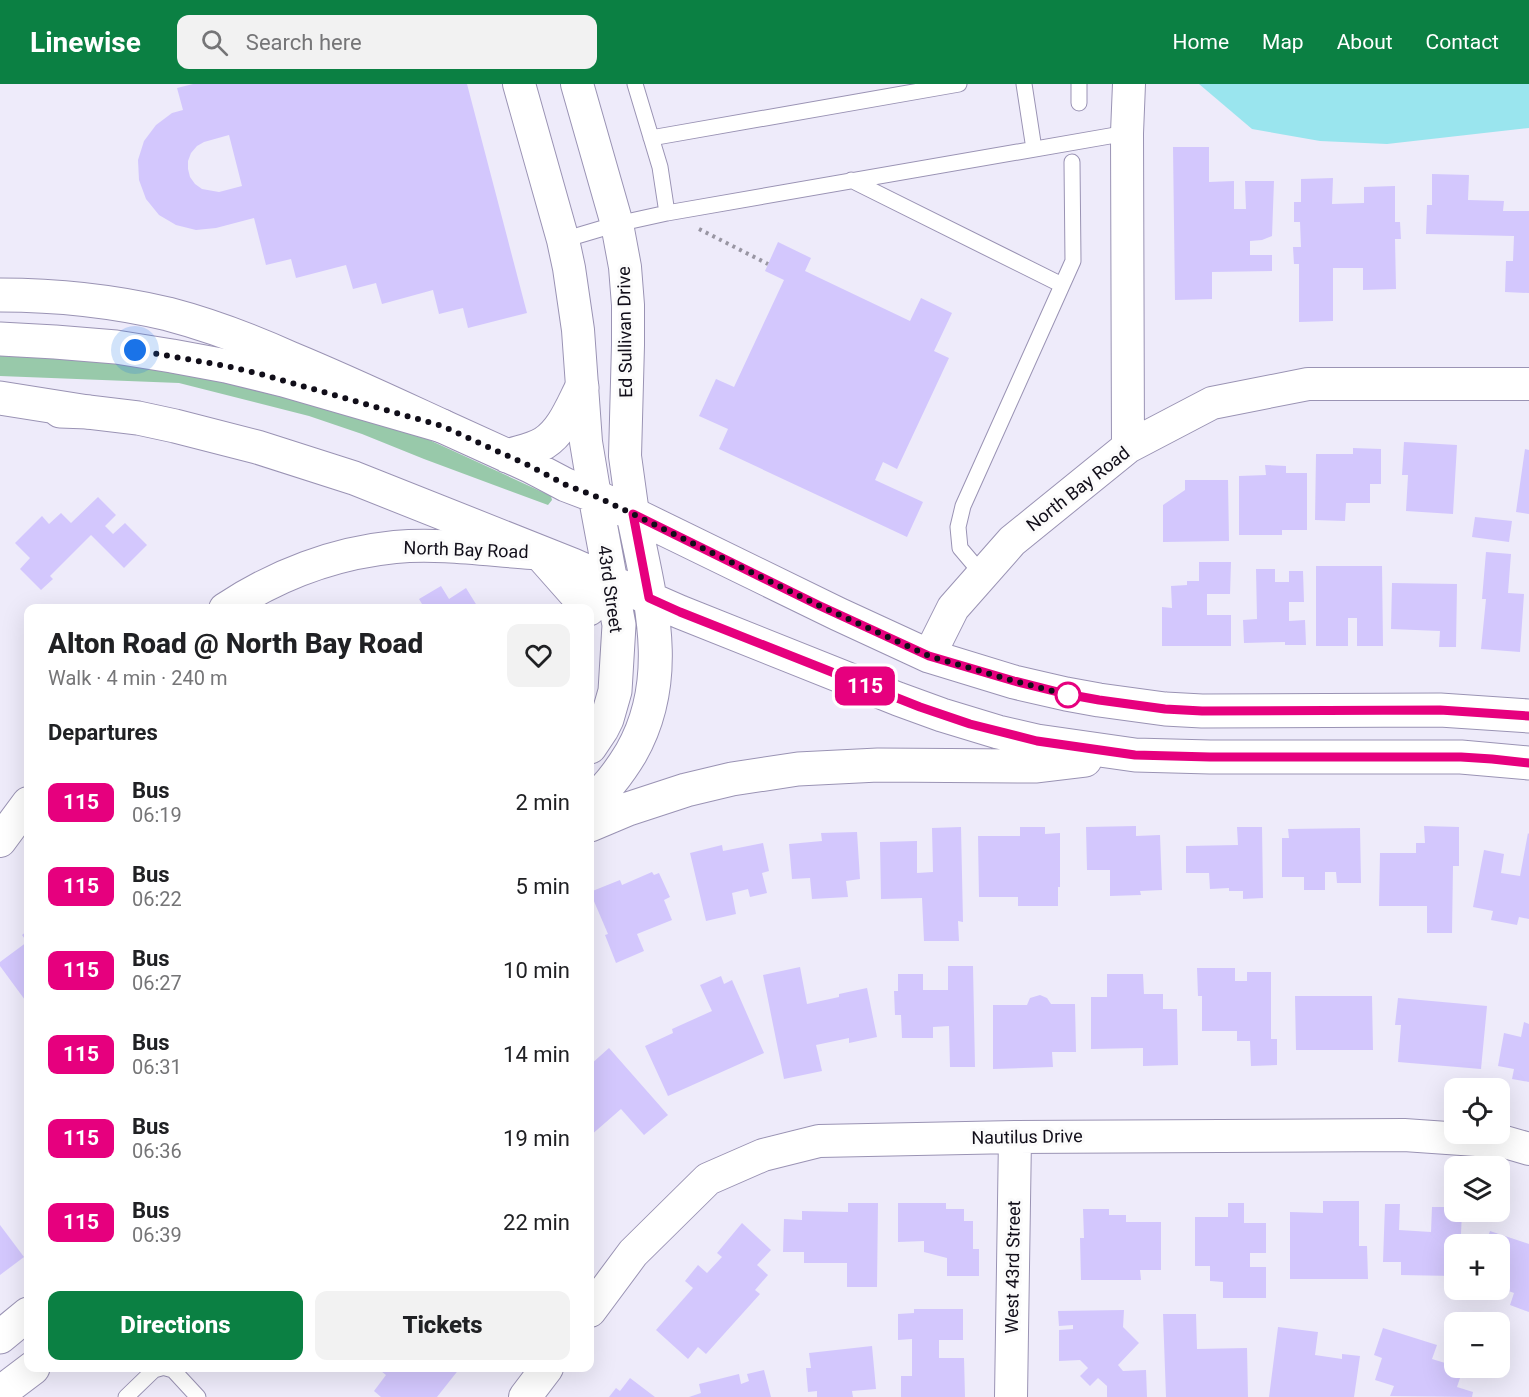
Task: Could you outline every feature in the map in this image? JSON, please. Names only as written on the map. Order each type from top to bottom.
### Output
[{"type":"main road","points":[[0,295],[71,298],[118,304],[169,314],[222,330],[337,377],[566,485],[595,496],[816,604],[929,656],[1014,681],[1066,694],[1165,709],[1230,712],[1440,710],[1529,716]]},
{"type":"main road","points":[[0,339],[116,347],[215,364],[283,380],[442,426]]},
{"type":"main road","points":[[507,456],[543,444],[552,436],[559,429],[582,387]]},
{"type":"main road","points":[[0,398],[138,418],[309,462],[376,486],[851,681],[942,715],[998,732],[1037,741],[1135,755],[1461,757],[1529,763]]},
{"type":"main road","points":[[0,411],[88,412]]},
{"type":"main road","name":"43rd Street","points":[[594,741],[607,719],[615,691],[619,625],[595,496]]},
{"type":"main road","name":"43rd Street","points":[[594,799],[608,786],[638,740],[648,712],[655,676],[655,630],[633,514]]},
{"type":"main road","points":[[540,553],[585,604]]},
{"type":"main road","points":[[594,618],[616,676]]},
{"type":"main road","points":[[594,823],[628,809],[686,790],[732,779],[788,770],[867,765],[1035,766],[1135,755]]},
{"type":"main road","points":[[0,1337],[24,1317]]},
{"type":"main road","points":[[0,1393],[28,1372]]},
{"type":"street","points":[[519,84],[569,268],[577,320],[586,442],[595,496]]},
{"type":"street","name":"Ed Sullivan Drive","points":[[577,84],[617,224],[625,267],[628,305],[625,456],[633,514]]},
{"type":"street","points":[[1128,447],[1127,133],[1129,84]]},
{"type":"street","name":"North Bay Road","points":[[929,656],[953,608],[1012,541],[1128,447],[1212,404],[1308,384],[1529,384]]},
{"type":"street","name":"North Bay Road","points":[[233,604],[282,577],[339,557],[369,551],[427,546],[540,553]]},
{"type":"street","points":[[0,842],[24,809]]},
{"type":"street","name":"Nautilus Drive","points":[[594,1306],[633,1253],[708,1179],[763,1155],[819,1141],[1014,1137],[1404,1136],[1505,1142],[1529,1149]]},
{"type":"street","name":"West 43rd Street","points":[[1011,1397],[1014,1137]]},
{"type":"street","points":[[525,1397],[544,1372]]},
{"type":"lane","points":[[635,84],[660,167],[667,213]]},
{"type":"lane","points":[[651,138],[959,84]]},
{"type":"lane","points":[[1024,84],[1034,149]]},
{"type":"lane","points":[[1079,84],[1079,103]]},
{"type":"lane","points":[[563,240],[617,224],[667,213],[1127,133]]},
{"type":"lane","points":[[982,574],[960,548],[958,527],[963,506],[1073,261],[1072,162]]},
{"type":"lane","points":[[851,180],[1062,285]]},
{"type":"lane","points":[[126,1397],[152,1372]]},
{"type":"lane","points":[[174,1372],[198,1397]]},
{"type":"path","points":[[691,225],[768,264]]},
{"type":"green space","points":[[0,347],[142,358],[412,432],[551,496],[552,500],[548,505],[309,416],[179,383],[0,376]]},
{"type":"water","points":[[1199,84],[1529,84],[1529,128],[1387,144],[1320,141],[1252,129]]},
{"type":"building","points":[[193,84],[467,84],[527,313],[468,328],[463,308],[439,314],[433,290],[382,304],[376,283],[353,289],[346,265],[296,278],[291,259],[266,265],[254,218],[216,228],[196,230],[176,225],[159,215],[146,199],[139,180],[138,160],[144,141],[156,125],[172,113],[183,110],[177,88]],"holes":[[[229,135],[242,186],[219,192],[202,189],[190,177],[188,161],[191,153],[204,142]]]},
{"type":"building","points":[[1173,147],[1209,147],[1209,182],[1234,181],[1234,209],[1246,209],[1245,181],[1274,181],[1272,236],[1250,241],[1250,255],[1272,255],[1272,271],[1212,272],[1212,299],[1175,300]]},
{"type":"building","points":[[1432,174],[1469,175],[1468,200],[1504,201],[1503,211],[1529,211],[1529,293],[1505,292],[1506,261],[1513,261],[1514,236],[1426,234],[1427,205],[1432,205]]},
{"type":"building","points":[[1333,178],[1332,204],[1364,203],[1364,187],[1395,186],[1395,222],[1400,222],[1401,239],[1395,239],[1396,289],[1363,290],[1363,268],[1333,268],[1333,321],[1299,322],[1299,264],[1294,264],[1293,247],[1301,247],[1300,222],[1294,222],[1294,202],[1301,202],[1301,179]]},
{"type":"building","points":[[778,242],[811,258],[805,271],[910,321],[921,298],[952,313],[934,351],[949,358],[897,469],[883,462],[875,480],[923,502],[907,537],[719,449],[728,429],[699,416],[716,379],[734,387],[784,280],[765,271]]},
{"type":"building","points":[[1404,442],[1457,445],[1453,514],[1406,511],[1408,475],[1402,475]]},
{"type":"building","points":[[1353,448],[1381,449],[1381,484],[1370,484],[1370,503],[1346,503],[1345,521],[1315,520],[1316,454],[1353,454]]},
{"type":"building","points":[[1525,449],[1529,450],[1529,514],[1516,512]]},
{"type":"building","points":[[1265,465],[1286,466],[1286,473],[1307,473],[1307,530],[1282,530],[1282,535],[1239,535],[1239,476],[1266,475]]},
{"type":"building","points":[[1185,480],[1228,480],[1229,541],[1163,542],[1163,505],[1185,490]]},
{"type":"building","points":[[98,497],[116,515],[105,526],[113,534],[125,523],[147,545],[124,568],[91,535],[50,576],[53,579],[41,590],[20,569],[30,558],[15,543],[42,516],[49,524],[61,513],[71,523]]},
{"type":"building","points":[[1475,517],[1512,521],[1509,542],[1472,537]]},
{"type":"building","points":[[1486,552],[1511,554],[1508,593],[1524,594],[1520,652],[1481,649],[1486,599],[1482,599]]},
{"type":"building","points":[[1199,562],[1231,562],[1230,594],[1207,594],[1207,615],[1231,615],[1231,646],[1162,646],[1162,607],[1172,608],[1171,586],[1187,585],[1187,581],[1199,581]]},
{"type":"building","points":[[1316,566],[1382,566],[1383,646],[1357,646],[1357,618],[1348,618],[1348,646],[1316,646]]},
{"type":"building","points":[[1256,569],[1275,569],[1275,582],[1289,582],[1289,571],[1303,571],[1304,602],[1289,602],[1289,621],[1305,620],[1306,645],[1285,645],[1285,642],[1244,643],[1243,620],[1257,619]]},
{"type":"building","points":[[1392,583],[1457,584],[1456,647],[1439,647],[1440,631],[1391,629]]},
{"type":"building","points":[[441,586],[449,599],[466,588],[476,604],[422,604],[419,599]]},
{"type":"building","points":[[1136,826],[1136,836],[1160,835],[1162,890],[1140,891],[1141,895],[1110,896],[1110,870],[1087,870],[1086,827]]},
{"type":"building","points":[[1424,826],[1459,827],[1459,866],[1453,866],[1452,933],[1427,933],[1427,906],[1379,906],[1380,853],[1416,853],[1416,843],[1425,843]]},
{"type":"building","points":[[961,827],[963,922],[958,921],[959,941],[924,941],[922,898],[881,899],[880,842],[917,841],[917,873],[933,872],[932,828]]},
{"type":"building","points":[[1020,827],[1045,827],[1045,834],[1060,833],[1058,906],[1018,906],[1018,897],[979,897],[978,836],[1020,836]]},
{"type":"building","points":[[1237,827],[1262,827],[1263,898],[1243,899],[1243,891],[1229,891],[1229,888],[1210,889],[1209,873],[1186,873],[1186,846],[1238,845]]},
{"type":"building","points":[[1360,828],[1361,883],[1337,883],[1336,872],[1325,872],[1325,890],[1304,890],[1304,877],[1282,877],[1282,838],[1289,838],[1288,829]]},
{"type":"building","points":[[857,832],[860,879],[846,881],[848,897],[812,899],[810,878],[792,879],[789,844],[822,841],[821,833]]},
{"type":"building","points":[[1528,833],[1529,919],[1519,917],[1517,925],[1491,920],[1493,911],[1473,907],[1484,850],[1504,854],[1501,873],[1520,876]]},
{"type":"building","points":[[763,843],[769,871],[762,873],[767,893],[750,897],[748,889],[732,893],[736,914],[706,921],[690,853],[722,845],[723,851]]},
{"type":"building","points":[[652,872],[654,875],[659,873],[670,897],[664,900],[672,920],[637,934],[644,951],[616,963],[605,935],[608,934],[594,901],[594,890],[620,880],[622,885]]},
{"type":"building","points":[[24,944],[24,999],[0,966],[0,962]]},
{"type":"building","points":[[948,966],[973,966],[975,1067],[950,1067],[949,1026],[933,1027],[933,1038],[902,1038],[901,1015],[895,1015],[894,991],[898,991],[898,974],[923,974],[923,990],[948,990]]},
{"type":"building","points":[[800,967],[807,1004],[867,988],[877,1037],[849,1043],[849,1038],[816,1045],[822,1071],[784,1079],[763,975]]},
{"type":"building","points":[[1197,968],[1235,968],[1235,981],[1247,981],[1247,972],[1271,972],[1271,1039],[1277,1039],[1277,1065],[1251,1066],[1250,1041],[1237,1041],[1237,1031],[1202,1031],[1202,996],[1198,996]]},
{"type":"building","points":[[1107,974],[1143,974],[1144,994],[1163,994],[1163,1009],[1177,1009],[1178,1065],[1143,1066],[1143,1048],[1091,1049],[1091,997],[1107,997]]},
{"type":"building","points":[[721,976],[724,984],[732,980],[764,1053],[668,1096],[645,1046],[673,1033],[672,1029],[712,1011],[700,985]]},
{"type":"building","points":[[1040,995],[1047,998],[1051,1004],[1075,1004],[1076,1052],[1052,1052],[1053,1067],[993,1069],[993,1005],[1027,1005],[1030,998]]},
{"type":"building","points":[[1295,996],[1372,996],[1373,1050],[1296,1050]]},
{"type":"building","points":[[1398,998],[1487,1006],[1481,1069],[1398,1062],[1401,1025],[1395,1025]]},
{"type":"building","points":[[1524,1022],[1529,1024],[1529,1082],[1512,1079],[1514,1069],[1498,1066],[1504,1033],[1521,1037]]},
{"type":"building","points":[[609,1048],[668,1115],[644,1135],[621,1109],[594,1133],[594,1061]]},
{"type":"building","points":[[1323,1201],[1359,1201],[1359,1246],[1367,1246],[1368,1279],[1290,1279],[1290,1212],[1323,1213]]},
{"type":"building","points":[[848,1203],[878,1203],[877,1287],[847,1287],[847,1263],[804,1263],[804,1252],[783,1252],[784,1219],[802,1220],[802,1211],[848,1212]]},
{"type":"building","points":[[898,1203],[946,1203],[946,1209],[964,1209],[964,1221],[973,1221],[973,1249],[979,1249],[979,1276],[947,1276],[947,1258],[924,1252],[924,1241],[898,1242]]},
{"type":"building","points":[[1228,1203],[1244,1203],[1244,1223],[1266,1223],[1266,1253],[1250,1253],[1250,1267],[1266,1267],[1266,1298],[1223,1298],[1223,1282],[1210,1281],[1210,1266],[1195,1266],[1195,1217],[1228,1217]]},
{"type":"building","points":[[1385,1204],[1400,1204],[1399,1230],[1431,1232],[1432,1207],[1444,1207],[1444,1222],[1462,1222],[1461,1234],[1444,1234],[1444,1276],[1401,1275],[1401,1262],[1383,1262]]},
{"type":"building","points":[[1083,1209],[1109,1209],[1109,1215],[1126,1215],[1126,1222],[1161,1222],[1161,1270],[1140,1270],[1141,1280],[1081,1280],[1080,1238],[1084,1238]]},
{"type":"building","points":[[742,1223],[771,1250],[757,1265],[768,1275],[755,1290],[760,1294],[706,1354],[698,1347],[688,1359],[656,1330],[693,1288],[685,1281],[698,1265],[707,1273],[722,1257],[717,1253]]},
{"type":"building","points":[[0,1225],[24,1257],[0,1275]]},
{"type":"building","points":[[1510,1238],[1529,1244],[1529,1312],[1510,1305],[1514,1293],[1510,1292]]},
{"type":"building","points":[[914,1309],[963,1309],[963,1340],[939,1340],[939,1358],[964,1358],[965,1397],[901,1397],[901,1376],[912,1376],[912,1339],[898,1340],[898,1314],[914,1313]]},
{"type":"building","points":[[1124,1310],[1123,1327],[1139,1343],[1118,1365],[1123,1371],[1146,1370],[1147,1397],[1107,1397],[1107,1386],[1098,1378],[1090,1386],[1080,1376],[1088,1368],[1080,1360],[1059,1361],[1059,1330],[1073,1329],[1073,1325],[1059,1326],[1058,1311]]},
{"type":"building","points":[[1163,1314],[1196,1314],[1197,1349],[1247,1348],[1248,1397],[1166,1397]]},
{"type":"building","points":[[1278,1327],[1318,1332],[1315,1355],[1342,1359],[1342,1354],[1360,1356],[1354,1397],[1269,1397]]},
{"type":"building","points":[[1383,1328],[1437,1345],[1432,1359],[1444,1363],[1444,1378],[1460,1378],[1457,1387],[1473,1392],[1472,1397],[1390,1396],[1394,1386],[1375,1380],[1382,1358],[1374,1355]]},
{"type":"building","points":[[872,1346],[876,1389],[852,1391],[853,1397],[817,1397],[817,1391],[808,1392],[806,1368],[811,1368],[809,1353]]},
{"type":"building","points":[[764,1370],[771,1397],[689,1397],[701,1393],[699,1384],[739,1374],[741,1384],[749,1381],[747,1374]]},
{"type":"building","points":[[382,1372],[457,1372],[437,1397],[381,1397],[374,1391],[386,1375]]},
{"type":"building","points":[[630,1378],[655,1397],[609,1397],[616,1388],[620,1391]]},
{"type":"bus line","name":"115","points":[[1529,716],[1440,710],[1202,711],[1165,709],[1066,694],[929,656],[697,547],[633,514],[649,598],[898,699],[998,732],[1037,741],[1135,755],[1461,757],[1529,763]]},
{"type":"route","points":[[135,350],[264,375],[442,426],[566,485],[595,496],[818,605],[929,656],[1068,695]]}]
